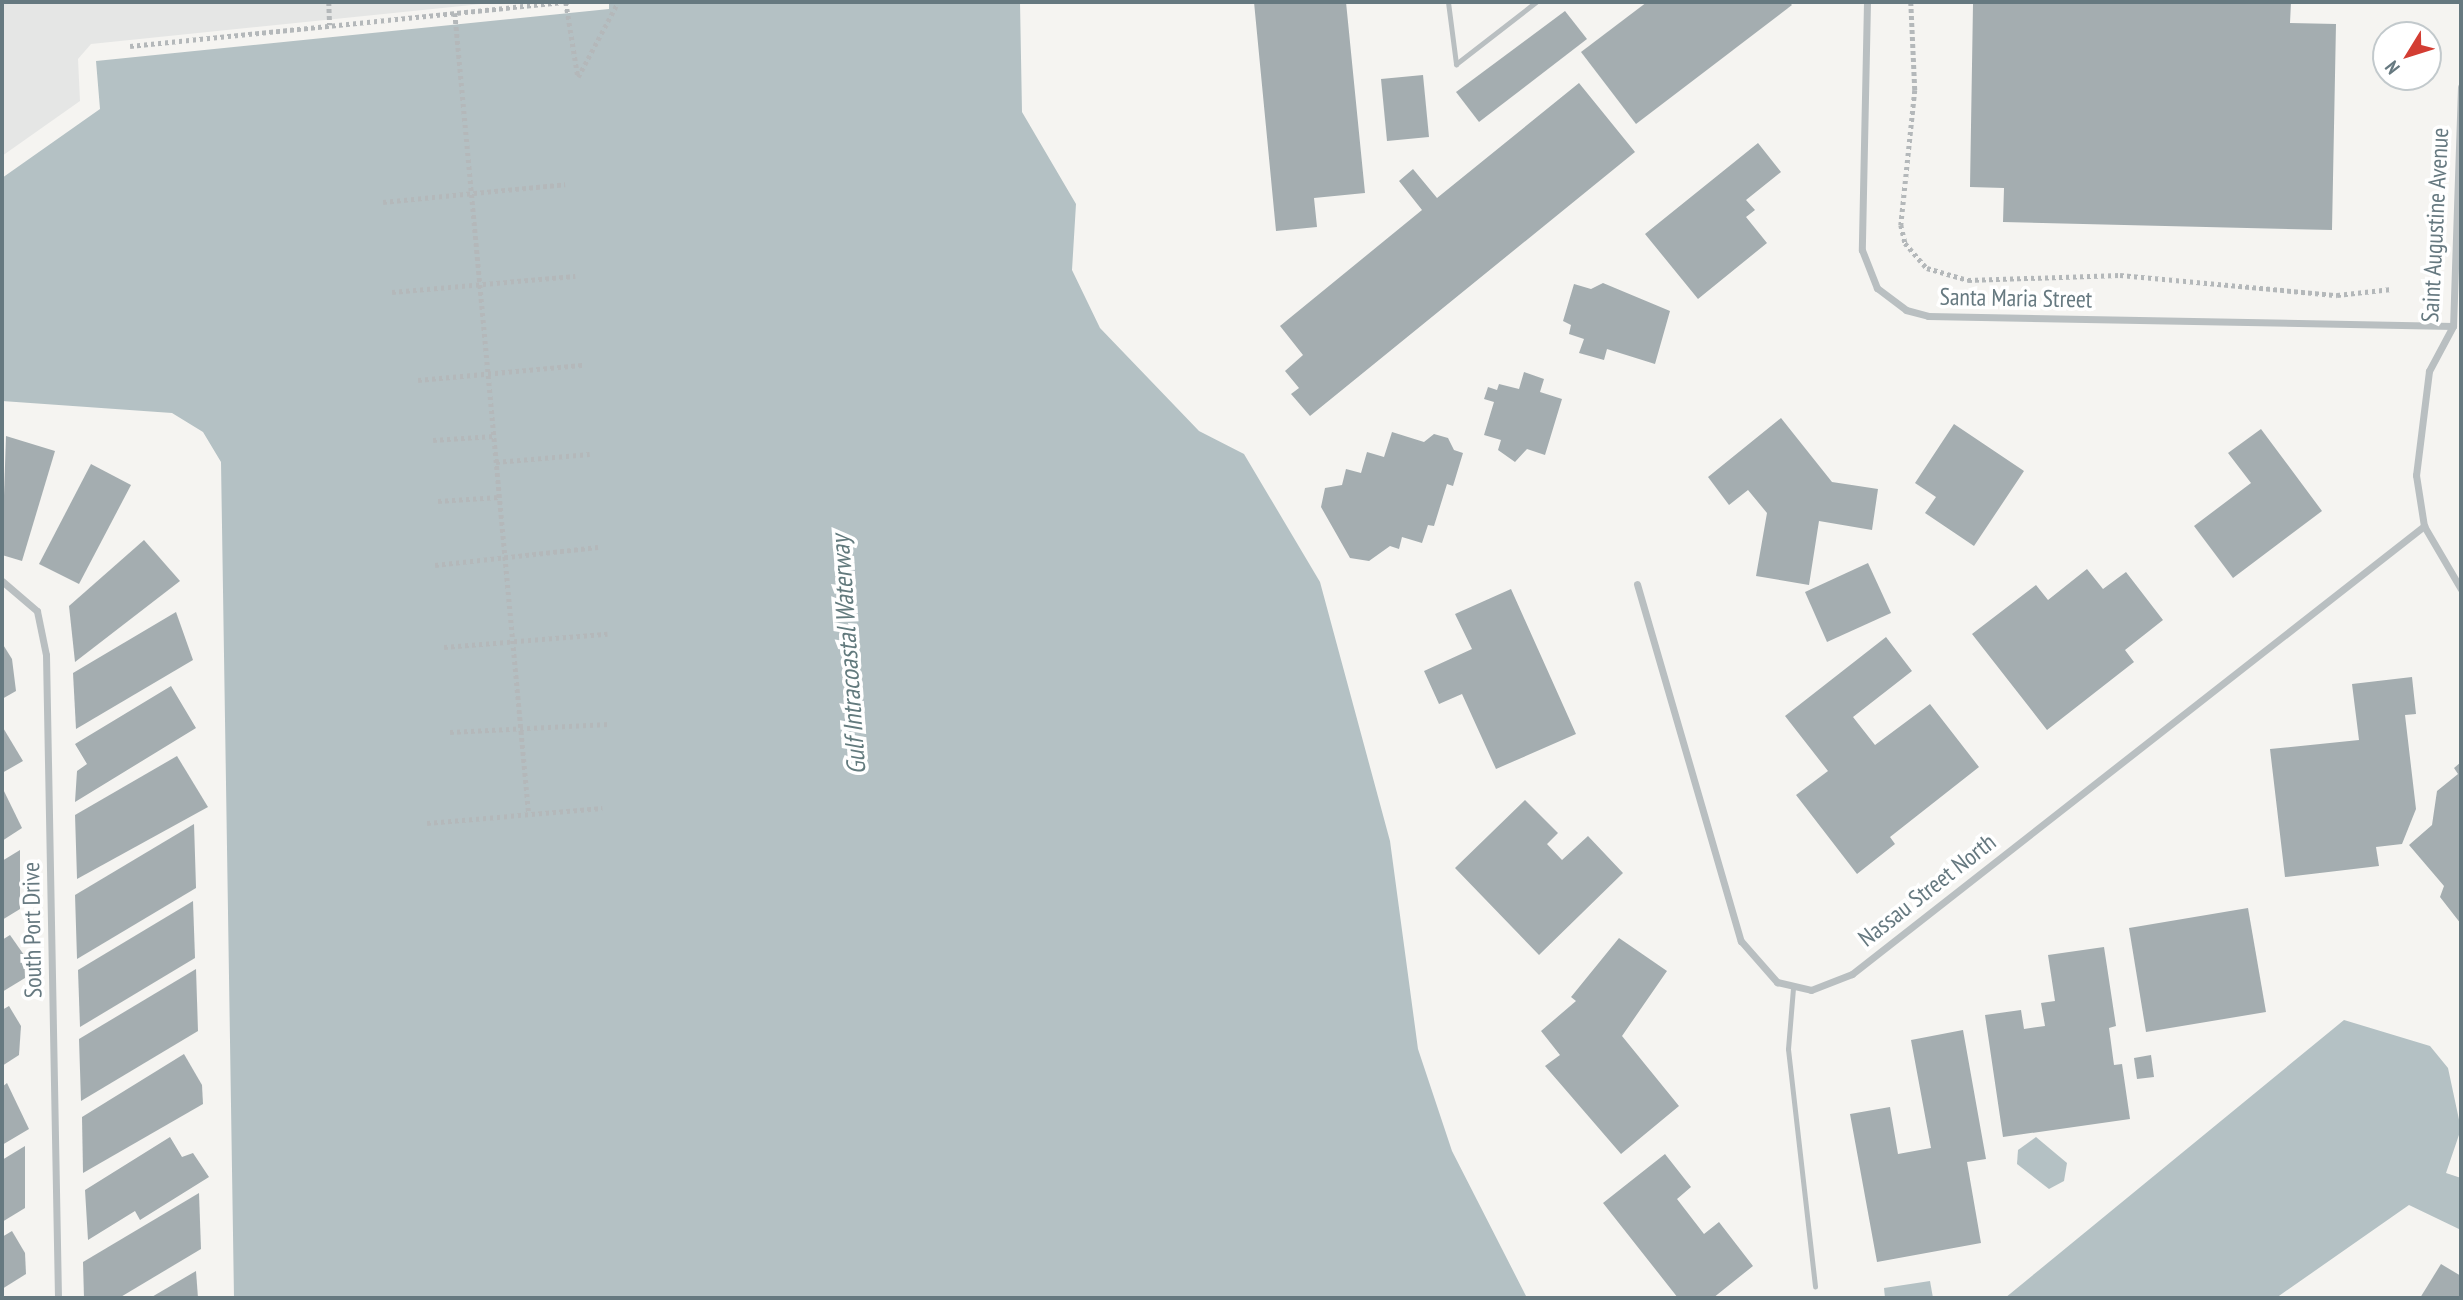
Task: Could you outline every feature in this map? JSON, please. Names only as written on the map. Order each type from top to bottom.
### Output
[{"type":"street","name":"Santa Maria Street","points":[[1867,2],[1862,250],[1877,288],[1906,310],[1928,316],[2453,326]]},
{"type":"street","name":"Saint Augustine Avenue","points":[[2424,526],[2416,475],[2426,386],[2453,326],[2461,87]]},
{"type":"street","points":[[2453,326],[2461,319]]},
{"type":"street","points":[[2424,526],[2461,589]]},
{"type":"street","name":"Nassau Street North","points":[[1793,988],[1826,987],[1852,974],[2424,526]]},
{"type":"street","name":"South Port Drive","points":[[2,581],[30,600],[45,639],[58,1298]]},
{"type":"street","points":[[1637,584],[1741,941],[1765,972],[1793,988]]},
{"type":"lane","points":[[1448,2],[1456,64],[1536,2]]},
{"type":"lane","points":[[1793,988],[1788,1049],[1815,1286]]},
{"type":"path","points":[[329,2],[330,25]]},
{"type":"path","points":[[130,46],[564,2],[578,77],[618,2]]},
{"type":"path","points":[[1911,2],[1915,90],[1901,225],[1905,243],[1927,268],[1968,280],[2120,275],[2337,295],[2392,289]]},
{"type":"path","points":[[455,13],[529,814]]},
{"type":"path","points":[[383,202],[565,184]]},
{"type":"path","points":[[392,292],[575,276]]},
{"type":"path","points":[[418,380],[584,365]]},
{"type":"path","points":[[433,440],[494,436]]},
{"type":"path","points":[[496,462],[590,454]]},
{"type":"path","points":[[438,501],[499,497]]},
{"type":"path","points":[[435,565],[598,547]]},
{"type":"path","points":[[444,647],[607,634]]},
{"type":"path","points":[[450,732],[609,724]]},
{"type":"path","points":[[427,823],[603,808]]},
{"type":"shaded area","points":[[2,2],[501,2],[91,44],[78,59],[80,101],[2,156]]},
{"type":"water","name":"Gulf Intracoastal Waterway","points":[[609,2],[1020,2],[1022,112],[1076,204],[1072,270],[1100,328],[1199,431],[1244,454],[1320,582],[1390,841],[1418,1049],[1452,1151],[1527,1298],[234,1298],[221,462],[203,432],[172,413],[2,401],[2,178],[100,109],[96,61],[609,9]]},
{"type":"water","points":[[2344,1020],[2430,1046],[2448,1068],[2461,1129],[2446,1173],[2461,1178],[2461,1230],[2409,1205],[2276,1298],[2005,1298]]},
{"type":"water","points":[[2036,1137],[2067,1163],[2064,1181],[2049,1189],[2017,1164],[2018,1150]]},
{"type":"water","points":[[1930,1281],[1933,1298],[1885,1298],[1884,1288]]},
{"type":"building","points":[[1254,2],[1346,2],[1365,193],[1314,198],[1317,227],[1276,231]]},
{"type":"building","points":[[1647,2],[1789,2],[1792,5],[1636,124],[1581,52]]},
{"type":"building","points":[[2291,2],[2290,23],[2336,24],[2332,230],[2003,222],[2004,188],[1970,187],[1973,4]]},
{"type":"building","points":[[1565,11],[1587,39],[1479,122],[1456,92]]},
{"type":"building","points":[[1423,75],[1429,137],[1387,141],[1381,79]]},
{"type":"building","points":[[1579,83],[1635,152],[1310,416],[1291,394],[1299,388],[1285,371],[1303,355],[1280,326],[1422,210],[1399,181],[1413,169],[1437,198]]},
{"type":"building","points":[[1758,143],[1781,172],[1746,200],[1755,210],[1746,217],[1767,243],[1698,299],[1645,234]]},
{"type":"building","points":[[1603,283],[1670,311],[1655,364],[1607,349],[1604,360],[1579,353],[1584,339],[1569,334],[1571,325],[1563,321],[1574,284],[1591,289]]},
{"type":"building","points":[[1524,372],[1544,379],[1540,392],[1562,399],[1545,455],[1527,449],[1515,462],[1498,450],[1501,440],[1484,435],[1494,402],[1484,399],[1488,387],[1497,390],[1499,384],[1519,389]]},
{"type":"building","points":[[1781,418],[1832,482],[1878,489],[1872,530],[1819,521],[1809,585],[1756,576],[1767,513],[1748,490],[1729,505],[1708,477]]},
{"type":"building","points":[[1954,424],[2024,471],[1974,546],[1925,513],[1936,497],[1915,483]]},
{"type":"building","points":[[2261,429],[2322,511],[2233,578],[2194,526],[2251,483],[2228,453]]},
{"type":"building","points":[[1392,432],[1424,442],[1434,434],[1448,438],[1454,450],[1463,453],[1453,486],[1447,484],[1434,526],[1428,525],[1422,543],[1402,537],[1399,549],[1390,546],[1369,561],[1350,558],[1321,507],[1325,488],[1342,485],[1346,469],[1361,473],[1367,452],[1384,457]]},
{"type":"building","points":[[6,436],[55,451],[22,561],[2,555]]},
{"type":"building","points":[[91,464],[131,485],[79,584],[39,564]]},
{"type":"building","points":[[144,540],[180,581],[75,662],[69,606]]},
{"type":"building","points":[[1868,563],[1891,613],[1827,642],[1805,592]]},
{"type":"building","points":[[2087,569],[2103,589],[2126,572],[2163,620],[2125,650],[2134,662],[2047,730],[1972,634],[2036,585],[2048,600]]},
{"type":"building","points":[[1511,589],[1576,734],[1496,769],[1462,694],[1439,704],[1424,671],[1472,649],[1455,614]]},
{"type":"building","points":[[176,612],[193,660],[76,729],[73,673]]},
{"type":"building","points":[[1886,637],[1912,671],[1853,717],[1875,745],[1930,704],[1979,767],[1890,837],[1895,844],[1857,874],[1796,795],[1828,771],[1785,716]]},
{"type":"building","points":[[2,643],[12,659],[16,691],[2,699]]},
{"type":"building","points":[[2412,677],[2416,714],[2405,715],[2416,809],[2402,844],[2376,847],[2379,866],[2285,877],[2270,749],[2359,740],[2352,684]]},
{"type":"building","points":[[171,686],[196,728],[75,802],[77,771],[87,764],[75,744]]},
{"type":"building","points":[[2,726],[23,761],[2,773]]},
{"type":"building","points":[[177,756],[208,807],[77,879],[75,815]]},
{"type":"building","points":[[2461,762],[2461,924],[2440,897],[2444,886],[2409,845],[2432,825],[2437,791],[2458,774],[2454,768]]},
{"type":"building","points":[[2,787],[22,828],[2,841]]},
{"type":"building","points":[[1525,800],[1558,833],[1547,844],[1562,860],[1588,836],[1623,873],[1539,955],[1455,868]]},
{"type":"building","points":[[194,824],[196,888],[77,959],[75,895]]},
{"type":"building","points":[[20,850],[20,909],[2,920],[2,861]]},
{"type":"building","points":[[193,901],[195,958],[80,1027],[78,970]]},
{"type":"building","points":[[2248,908],[2266,1012],[2146,1032],[2129,928]]},
{"type":"building","points":[[10,935],[24,955],[25,978],[2,992],[2,940]]},
{"type":"building","points":[[1619,938],[1667,971],[1622,1036],[1679,1106],[1621,1154],[1545,1066],[1560,1055],[1541,1031],[1576,1001],[1571,997]]},
{"type":"building","points":[[2104,947],[2116,1026],[2109,1028],[2114,1065],[2122,1064],[2130,1119],[2003,1137],[1985,1015],[2021,1010],[2024,1029],[2045,1026],[2041,1003],[2055,1001],[2048,955]]},
{"type":"building","points":[[196,969],[198,1031],[81,1101],[79,1039]]},
{"type":"building","points":[[9,1006],[21,1026],[19,1055],[2,1066],[2,1010]]},
{"type":"building","points":[[1963,1030],[1986,1159],[1967,1162],[1981,1243],[1877,1262],[1850,1114],[1890,1107],[1898,1154],[1931,1148],[1911,1040]]},
{"type":"building","points":[[184,1054],[202,1085],[203,1104],[83,1173],[82,1117]]},
{"type":"building","points":[[2151,1055],[2154,1077],[2137,1079],[2134,1058]]},
{"type":"building","points":[[7,1083],[29,1129],[2,1145],[2,1087]]},
{"type":"building","points":[[170,1137],[182,1157],[193,1153],[209,1177],[140,1220],[135,1211],[88,1240],[85,1190]]},
{"type":"building","points":[[25,1146],[25,1208],[2,1222],[2,1160]]},
{"type":"building","points":[[1665,1154],[1691,1187],[1677,1199],[1704,1234],[1719,1222],[1753,1266],[1713,1298],[1678,1298],[1603,1203]]},
{"type":"building","points":[[199,1193],[201,1249],[119,1298],[84,1298],[83,1262]]},
{"type":"building","points":[[12,1231],[25,1253],[26,1274],[2,1289],[2,1237]]},
{"type":"building","points":[[2441,1264],[2461,1276],[2461,1298],[2420,1298]]},
{"type":"building","points":[[196,1271],[198,1298],[150,1298]]}]
